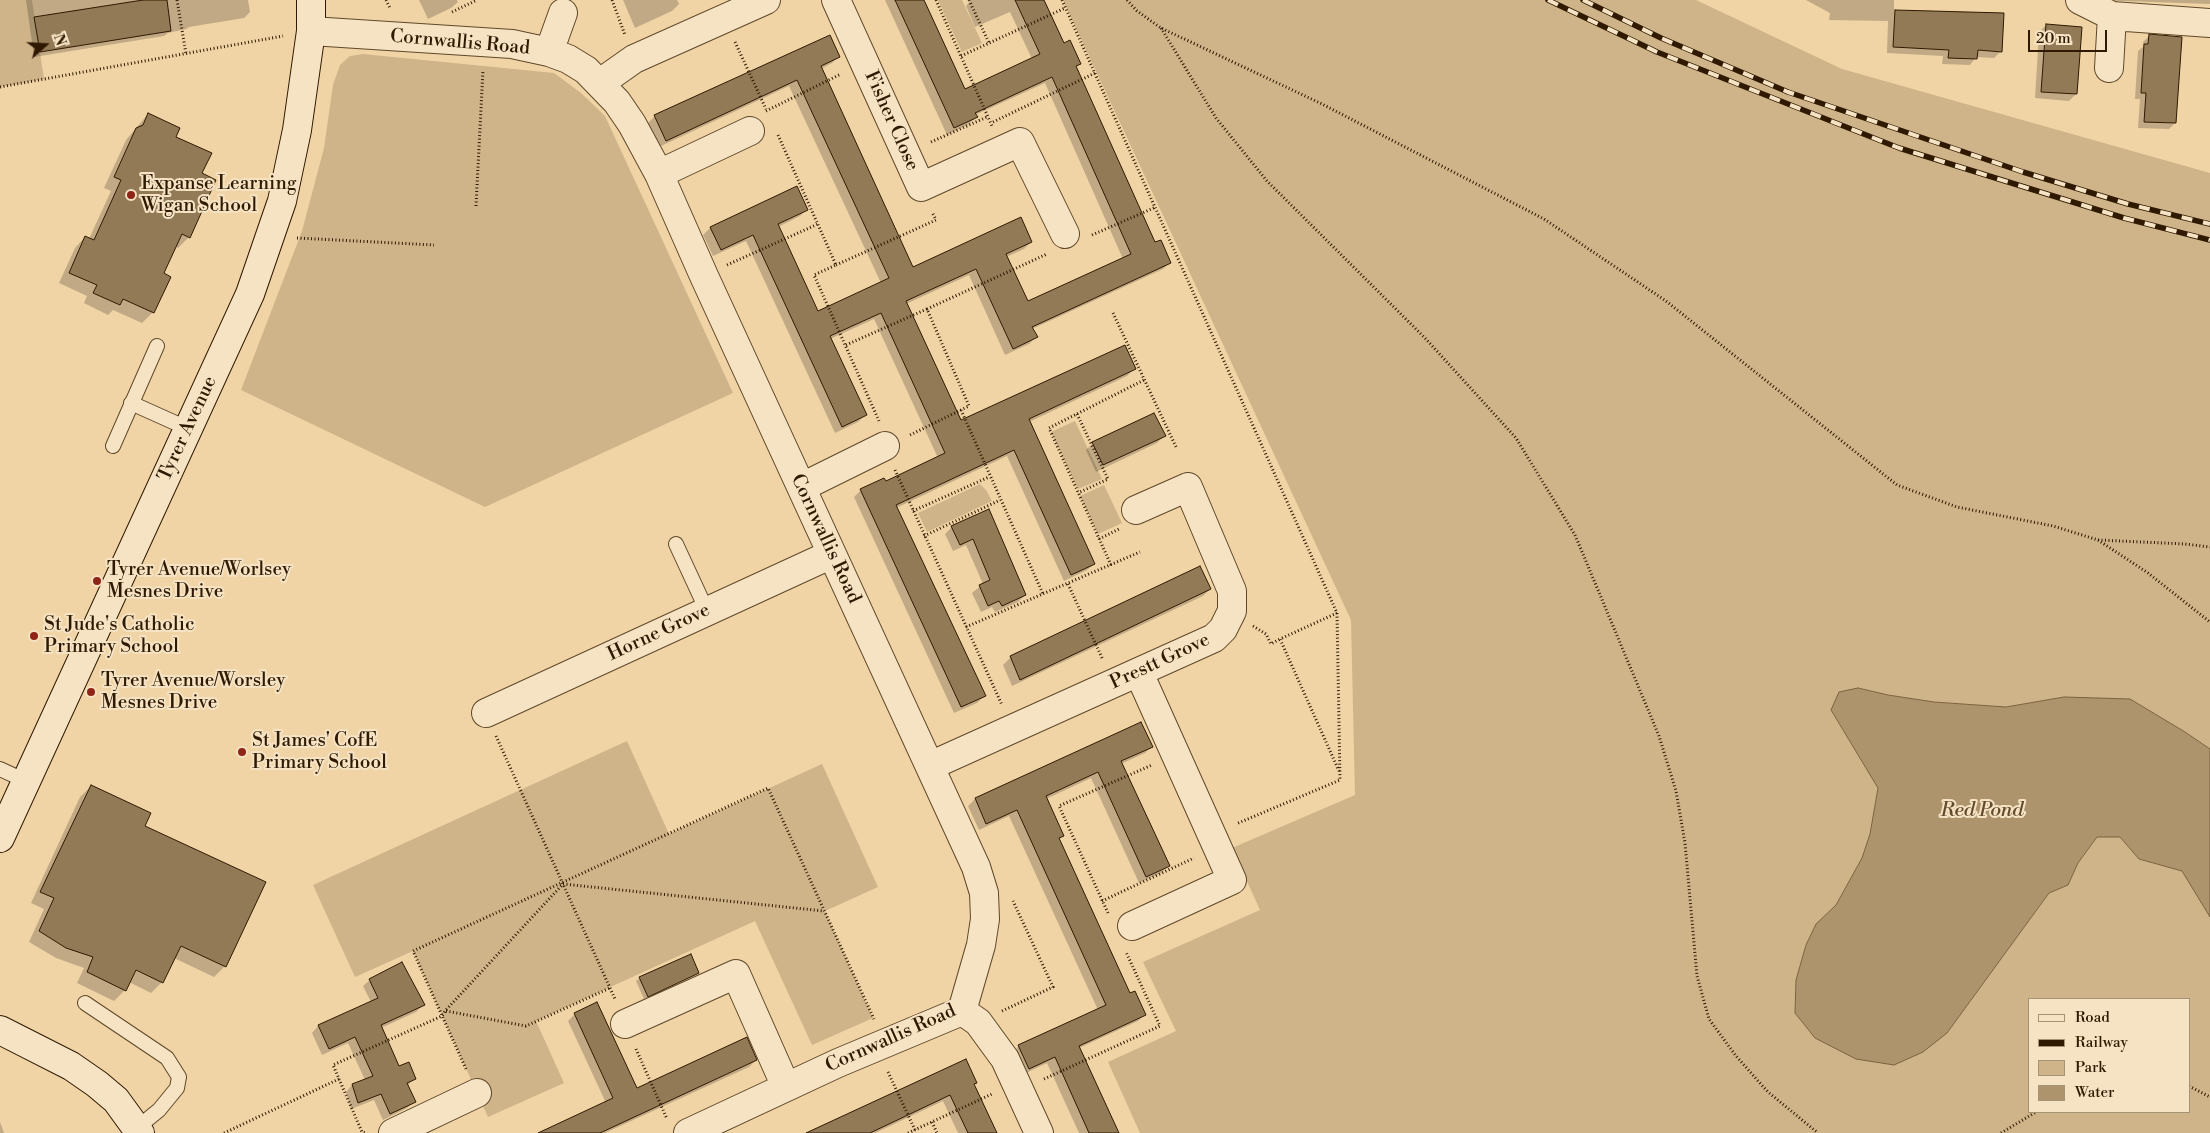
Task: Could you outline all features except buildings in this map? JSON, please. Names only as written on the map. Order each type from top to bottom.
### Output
[{"type":"street","name":"Tyrer Avenue","points":[[0,838],[250,294],[282,201],[297,130],[311,32],[311,0]]},
{"type":"street","points":[[600,83],[634,59],[724,12],[766,0]]},
{"type":"street","name":"Fisher Close","points":[[836,0],[921,187],[1020,142],[1068,241]]},
{"type":"street","points":[[2080,0],[2112,16],[2210,23]]},
{"type":"street","points":[[550,52],[563,13]]},
{"type":"street","points":[[2109,68],[2112,16]]},
{"type":"street","name":"Cornwallis Road","points":[[311,32],[512,44],[550,52],[568,59],[586,70],[617,102],[632,124],[659,174],[704,276],[976,867],[984,893],[985,919],[970,1017],[881,1045],[786,1087],[679,1129]]},
{"type":"street","points":[[659,174],[765,126]]},
{"type":"street","points":[[802,487],[885,446]]},
{"type":"street","points":[[1128,519],[1188,487],[1232,591],[1232,612]]},
{"type":"street","name":"Horne Grove","points":[[486,713],[832,554]]},
{"type":"street","name":"Prestt Grove","points":[[930,766],[1214,638],[1223,629],[1232,612]]},
{"type":"street","points":[[1132,926],[1232,880],[1139,673]]},
{"type":"street","points":[[625,1024],[736,974],[786,1087]]},
{"type":"street","points":[[970,1017],[1005,1059],[1039,1133]]},
{"type":"street","points":[[0,1030],[71,1066],[97,1084],[116,1100],[139,1130]]},
{"type":"street","points":[[393,1133],[478,1094]]},
{"type":"lane","points":[[113,446],[157,346]]},
{"type":"lane","points":[[132,403],[189,429]]},
{"type":"lane","points":[[676,544],[708,611]]},
{"type":"lane","points":[[0,769],[26,781]]},
{"type":"lane","points":[[85,1003],[167,1058],[179,1077],[177,1088],[139,1130]]},
{"type":"path","points":[[176,0],[186,54]]},
{"type":"path","points":[[612,0],[634,59]]},
{"type":"path","points":[[936,0],[1003,149]]},
{"type":"path","points":[[970,0],[989,43]]},
{"type":"path","points":[[1062,0],[1337,613],[1340,780],[1214,841],[1102,901]]},
{"type":"path","points":[[1127,0],[1137,11],[1161,28],[1322,104],[1544,219],[1666,300],[1897,485],[1957,507],[2053,526],[2098,540],[2210,547]]},
{"type":"path","points":[[961,56],[1065,8]]},
{"type":"path","points":[[724,12],[766,110],[765,126],[818,224],[836,265]]},
{"type":"path","points":[[1161,28],[1216,118],[1267,182],[1425,338],[1516,438],[1575,535],[1659,736],[1676,791],[1685,843],[1697,976],[1709,1019],[1736,1056],[1768,1092],[1818,1133]]},
{"type":"path","points":[[0,87],[311,32]]},
{"type":"path","points":[[476,206],[484,42]]},
{"type":"path","points":[[766,110],[865,62]]},
{"type":"path","points":[[990,123],[1095,73]]},
{"type":"path","points":[[765,126],[766,110]]},
{"type":"path","points":[[905,154],[987,117]]},
{"type":"path","points":[[921,187],[936,220],[814,275],[878,415],[885,446],[924,536],[1014,729]]},
{"type":"path","points":[[846,345],[1068,241],[1156,207]]},
{"type":"path","points":[[704,276],[818,224]]},
{"type":"path","points":[[270,236],[434,245]]},
{"type":"path","points":[[885,446],[969,406],[927,308]]},
{"type":"path","points":[[1113,313],[1177,448]]},
{"type":"path","points":[[1111,565],[1048,428],[1144,380]]},
{"type":"path","points":[[961,410],[989,477],[1043,594]]},
{"type":"path","points":[[1076,414],[1108,479],[1078,493]]},
{"type":"path","points":[[913,511],[989,477]]},
{"type":"path","points":[[924,536],[1000,500]]},
{"type":"path","points":[[1099,539],[1128,519]]},
{"type":"path","points":[[2098,540],[2148,573],[2210,622]]},
{"type":"path","points":[[966,627],[1140,552]]},
{"type":"path","points":[[1068,584],[1114,684]]},
{"type":"path","points":[[1232,612],[1266,634],[1271,644],[1337,613]]},
{"type":"path","points":[[1280,639],[1340,774]]},
{"type":"path","points":[[486,713],[625,1024],[679,1129]]},
{"type":"path","points":[[478,1094],[412,951],[562,884],[768,788],[825,911],[915,1130]]},
{"type":"path","points":[[562,884],[825,911]]},
{"type":"path","points":[[366,1133],[362,1132],[333,1065],[442,1016],[562,884]]},
{"type":"path","points":[[970,1017],[1053,986],[1009,892]]},
{"type":"path","points":[[445,1011],[526,1026],[610,988]]},
{"type":"path","points":[[224,1133],[339,1079]]},
{"type":"path","points":[[908,1133],[1015,1083]]},
{"type":"path","points":[[2190,1087],[2210,1097]]},
{"type":"path","points":[[2001,1133],[2034,1113]]},
{"type":"path","points":[[932,1122],[937,1133]]},
{"type":"green space","points":[[0,0],[32,0],[44,79],[0,87]]},
{"type":"green space","points":[[938,0],[962,0],[982,43],[962,52]]},
{"type":"green space","points":[[1063,0],[1696,0],[1842,69],[2210,173],[2210,749],[2185,732],[2064,697],[2006,707],[1934,702],[1858,688],[1831,711],[1878,787],[1870,834],[1862,858],[1836,905],[1816,924],[1806,945],[1796,980],[1795,1013],[1815,1038],[1947,1033],[2049,893],[2068,885],[2078,863],[2097,837],[2120,837],[2139,859],[2183,871],[2210,917],[2210,1133],[1140,1133],[1108,1062],[1176,1031],[1143,962],[1260,910],[1232,848],[1355,795],[1351,620]]},
{"type":"green space","points":[[363,54],[554,73],[581,93],[605,116],[733,393],[485,507],[241,390],[302,231],[324,148],[333,85],[340,65],[350,56]]},
{"type":"green space","points":[[1075,421],[1102,479],[1078,489],[1051,432]]},
{"type":"green space","points":[[980,484],[992,501],[927,532],[918,513]]},
{"type":"green space","points":[[1104,485],[1122,523],[1098,534],[1080,496]]},
{"type":"green space","points":[[627,741],[669,834],[822,764],[878,887],[825,911],[873,1018],[812,1045],[755,921],[536,1021],[564,1083],[488,1117],[413,951],[355,977],[313,885]]},
{"type":"water","name":"Red Pond","points":[[1858,688],[1934,702],[2006,707],[2064,697],[2130,699],[2185,732],[2210,749],[2210,917],[2182,871],[2139,859],[2120,837],[2097,837],[2078,863],[2068,885],[2049,893],[1947,1033],[1923,1052],[1894,1065],[1856,1059],[1815,1038],[1795,1013],[1796,980],[1806,945],[1816,924],[1836,905],[1862,858],[1870,834],[1878,788],[1831,710],[1839,692]]},
{"type":"railway","points":[[1548,0],[1657,52],[1899,148],[2124,218],[2210,240]]},
{"type":"railway","points":[[1583,0],[1661,38],[1788,92],[2023,172],[2128,204],[2210,224]]},
{"type":"place","name":"Expanse Learning Wigan School","points":[[131,195]]},
{"type":"place","name":"Tyrer Avenue/Worlsey Mesnes Drive","points":[[97,581]]},
{"type":"place","name":"St Jude's Catholic Primary School","points":[[34,636]]},
{"type":"place","name":"Tyrer Avenue/Worsley Mesnes Drive","points":[[91,692]]},
{"type":"place","name":"St James' CofE Primary School","points":[[242,752]]}]
